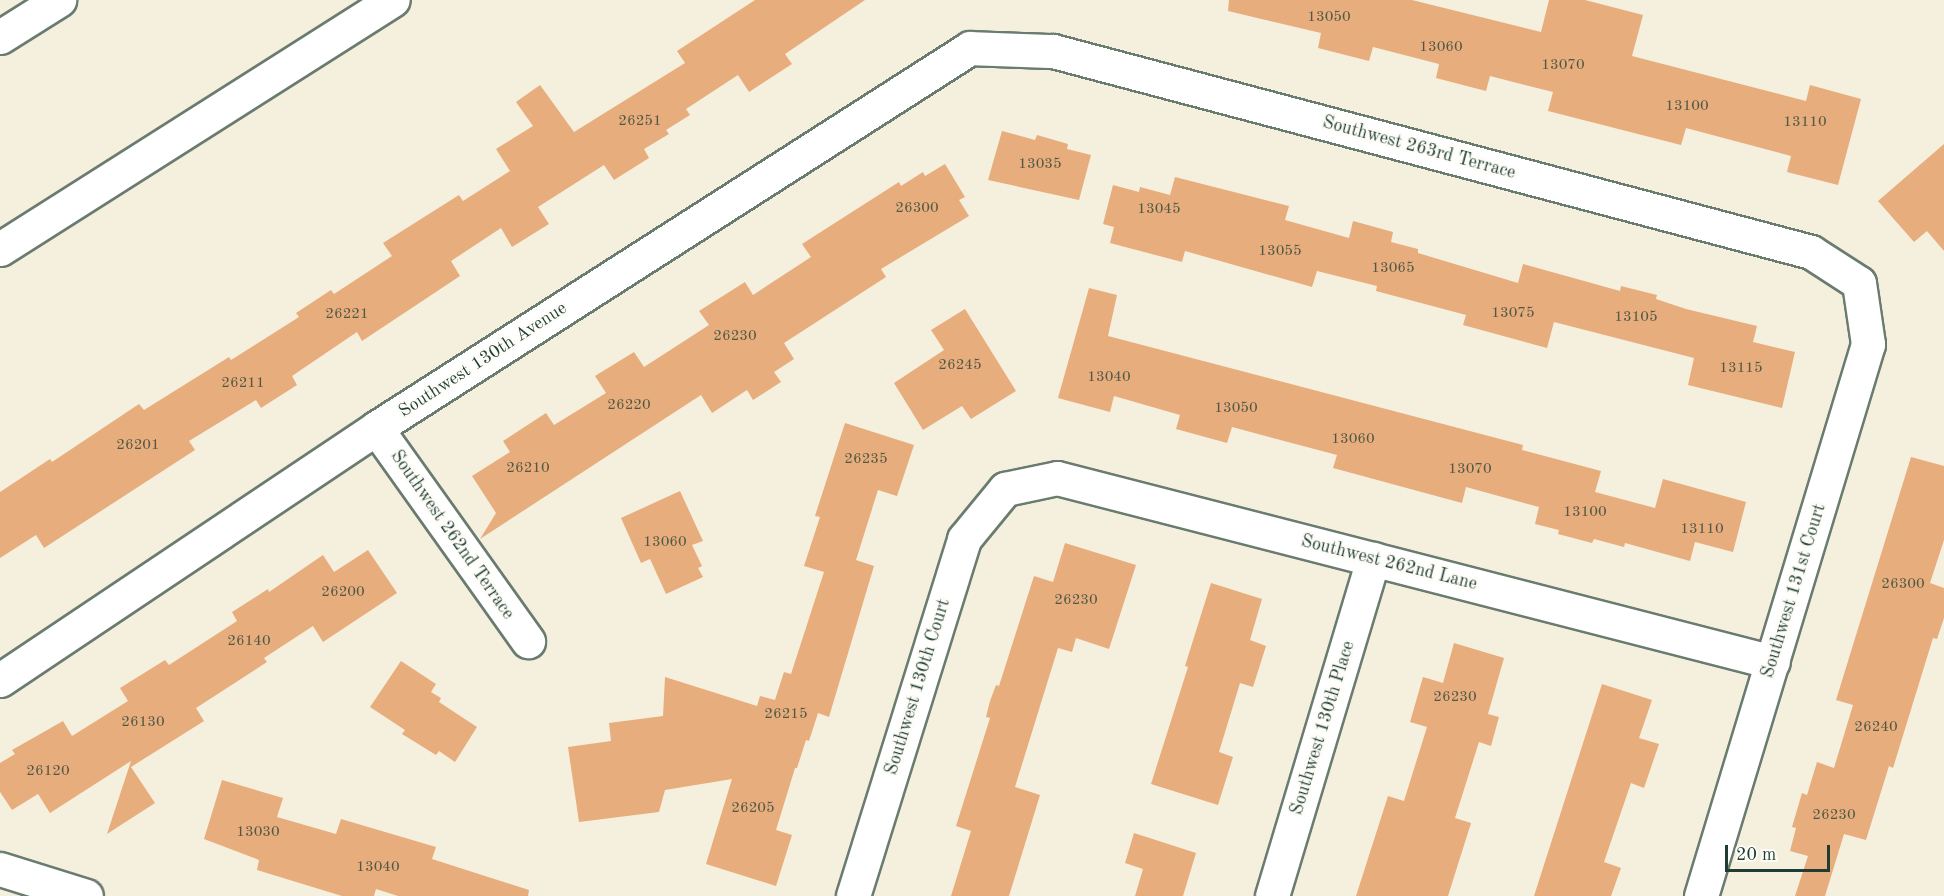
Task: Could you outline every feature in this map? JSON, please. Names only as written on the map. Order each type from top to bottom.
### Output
[{"type":"main road","points":[[0,37],[58,0]]},
{"type":"main road","points":[[0,249],[393,0]]},
{"type":"main road","name":"Southwest 263rd Terrace","points":[[970,48],[1053,51],[1076,57],[1811,252],[1859,283]]},
{"type":"main road","name":"Southwest 130th Avenue","points":[[0,680],[376,428],[970,48]]},
{"type":"main road","name":"Southwest 131st Court","points":[[1701,896],[1868,345],[1859,283]]},
{"type":"main road","name":"Southwest 262nd Terrace","points":[[376,428],[528,641]]},
{"type":"main road","name":"Southwest 262nd Lane","points":[[1005,489],[1058,478],[1773,662]]},
{"type":"main road","name":"Southwest 130th Court","points":[[853,896],[964,539],[1005,489]]},
{"type":"main road","name":"Southwest 130th Place","points":[[1272,896],[1373,559]]},
{"type":"main road","points":[[0,869],[86,896]]},
{"type":"building","points":[[755,0],[865,0],[785,54],[792,64],[749,92],[738,75],[686,109],[690,115],[666,130],[669,134],[644,149],[649,158],[614,180],[604,165],[538,207],[549,224],[512,247],[501,228],[451,261],[460,276],[362,341],[357,332],[292,376],[297,385],[261,408],[256,400],[189,441],[195,450],[44,548],[36,535],[0,558],[0,492],[50,459],[52,462],[139,404],[144,410],[229,357],[231,360],[299,317],[296,313],[331,290],[334,294],[392,256],[383,243],[459,195],[463,201],[510,171],[496,149],[533,126],[516,102],[540,85],[574,132],[685,63],[677,51]]},
{"type":"building","points":[[1229,0],[1412,0],[1541,32],[1549,0],[1585,0],[1643,15],[1632,56],[1806,101],[1810,85],[1861,99],[1838,185],[1787,172],[1791,156],[1686,128],[1681,145],[1548,111],[1553,92],[1490,76],[1486,91],[1436,78],[1439,64],[1373,47],[1369,61],[1318,48],[1321,33],[1228,11]]},
{"type":"building","points":[[1002,131],[1035,140],[1037,135],[1068,144],[1067,149],[1091,155],[1079,200],[988,180]]},
{"type":"building","points":[[1944,144],[1944,251],[1927,231],[1914,242],[1878,201]]},
{"type":"building","points":[[945,164],[965,197],[959,200],[969,216],[881,269],[886,277],[784,343],[794,359],[774,372],[781,382],[753,400],[747,390],[712,413],[701,395],[480,539],[496,513],[472,476],[510,452],[503,441],[546,413],[554,425],[606,393],[595,376],[634,352],[644,367],[709,325],[699,311],[745,282],[753,295],[811,257],[802,244],[899,182],[901,186],[923,172],[925,176]]},
{"type":"building","points":[[1175,177],[1289,206],[1285,220],[1349,238],[1353,221],[1393,232],[1391,242],[1418,249],[1418,253],[1518,283],[1523,264],[1620,291],[1621,286],[1657,295],[1656,299],[1686,309],[1757,326],[1753,342],[1795,352],[1782,408],[1688,385],[1694,358],[1554,322],[1547,348],[1463,325],[1466,315],[1376,291],[1377,286],[1317,271],[1312,287],[1185,251],[1182,262],[1110,243],[1114,227],[1103,224],[1113,185],[1139,192],[1140,187],[1170,195]]},
{"type":"building","points":[[1089,288],[1117,295],[1108,336],[1523,445],[1522,450],[1601,471],[1595,492],[1655,508],[1663,479],[1746,502],[1733,552],[1695,542],[1690,561],[1625,543],[1624,547],[1594,539],[1592,543],[1558,534],[1559,530],[1535,524],[1539,507],[1466,487],[1462,503],[1333,468],[1337,455],[1232,427],[1227,443],[1176,429],[1180,415],[1114,396],[1110,412],[1058,398]]},
{"type":"building","points":[[965,309],[1016,391],[971,419],[962,406],[923,430],[894,383],[944,350],[931,330]]},
{"type":"building","points":[[845,423],[914,445],[897,496],[878,490],[856,560],[874,566],[829,717],[818,713],[809,741],[806,740],[797,768],[795,768],[776,830],[792,835],[776,886],[706,864],[732,779],[665,790],[659,812],[579,822],[568,747],[611,741],[609,723],[663,716],[665,677],[757,706],[760,696],[775,700],[784,672],[791,674],[824,572],[804,566],[820,517],[815,516]]},
{"type":"building","points":[[1911,457],[1944,466],[1944,540],[1930,583],[1944,588],[1944,618],[1937,639],[1933,638],[1893,768],[1889,766],[1866,840],[1844,834],[1825,896],[1795,896],[1808,856],[1790,851],[1796,828],[1792,827],[1802,793],[1807,795],[1817,762],[1834,768],[1853,705],[1836,700]]},
{"type":"building","points":[[680,491],[703,541],[692,545],[702,566],[698,568],[703,577],[666,594],[650,559],[641,563],[621,518]]},
{"type":"building","points":[[1065,543],[1136,565],[1109,649],[1076,638],[1072,652],[1058,648],[1015,787],[1040,795],[1009,896],[951,896],[971,831],[956,826],[990,718],[986,717],[990,701],[996,685],[999,686],[1034,576],[1053,582]]},
{"type":"building","points":[[368,550],[397,593],[323,642],[313,626],[264,658],[267,662],[196,708],[204,721],[131,767],[155,803],[107,834],[131,761],[50,813],[38,794],[12,810],[0,792],[0,763],[15,754],[12,750],[63,721],[72,736],[128,701],[120,688],[165,660],[169,665],[237,621],[232,612],[268,589],[269,592],[323,555],[334,572]]},
{"type":"building","points":[[1211,583],[1262,599],[1250,640],[1266,646],[1253,687],[1240,683],[1219,752],[1233,757],[1218,805],[1151,784],[1188,667],[1185,666]]},
{"type":"building","points":[[1454,643],[1504,658],[1488,714],[1499,717],[1491,746],[1479,742],[1455,818],[1471,823],[1448,896],[1356,896],[1388,796],[1404,801],[1427,727],[1410,722],[1423,677],[1443,683]]},
{"type":"building","points":[[401,661],[436,684],[431,692],[441,698],[439,702],[477,727],[455,762],[439,751],[436,755],[402,734],[405,730],[370,707]]},
{"type":"building","points":[[1602,684],[1652,700],[1639,738],[1659,744],[1644,788],[1631,783],[1604,862],[1621,868],[1611,896],[1534,896]]},
{"type":"building","points":[[222,780],[283,798],[277,817],[336,834],[341,819],[436,847],[432,859],[529,890],[528,896],[398,896],[376,889],[374,896],[342,896],[257,870],[259,860],[204,839]]},
{"type":"building","points":[[1134,833],[1196,853],[1183,896],[1135,896],[1143,869],[1125,863]]}]
